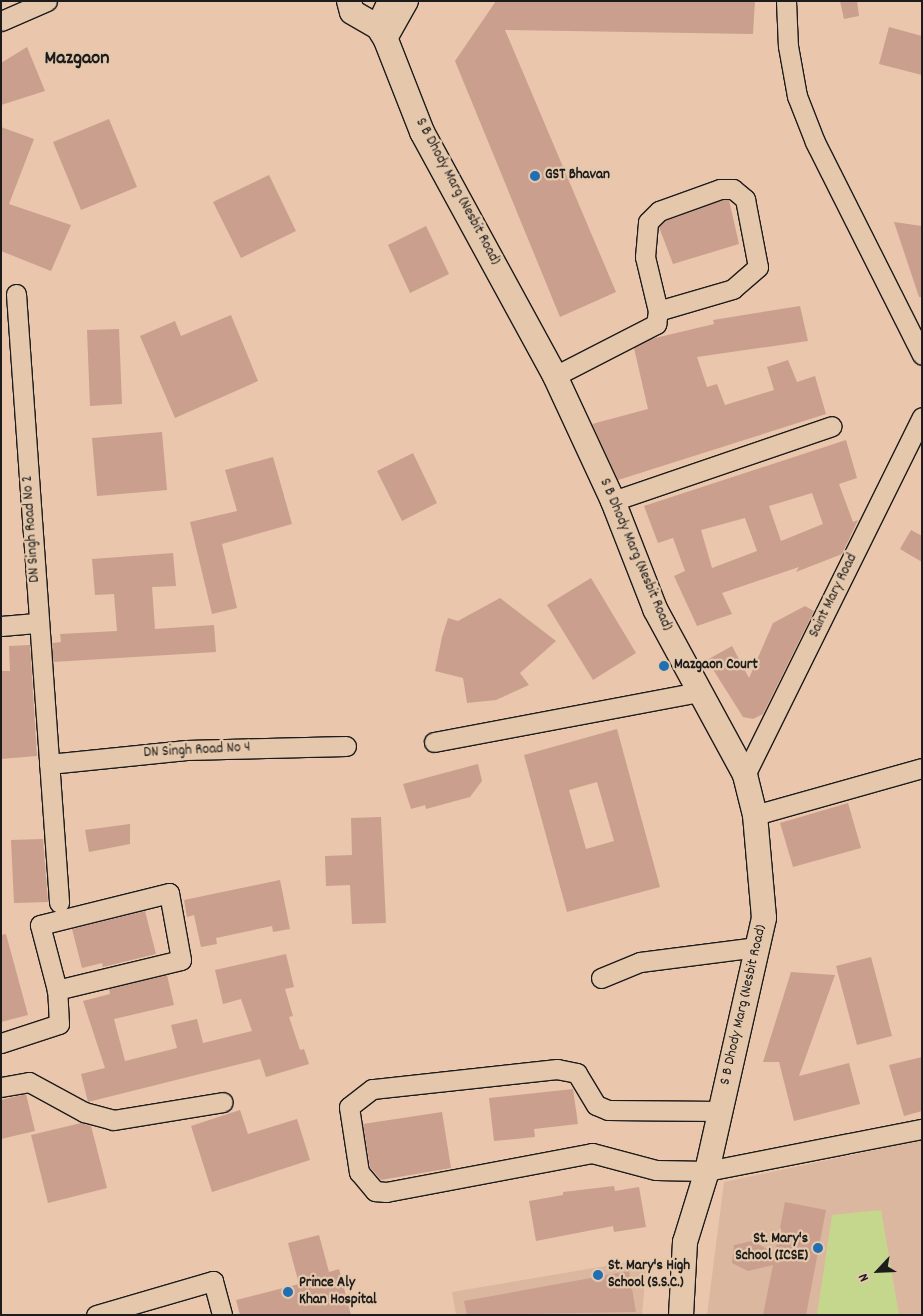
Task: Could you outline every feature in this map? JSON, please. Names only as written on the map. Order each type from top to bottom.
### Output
[{"type":"main road","points":[[349,1],[352,12],[382,34],[390,1]]},
{"type":"main road","name":"S B Dhody Marg (Nesbit Road)","points":[[382,34],[422,132],[555,376],[613,501],[655,609],[745,775],[755,815],[764,918],[708,1171],[685,1242],[681,1315]]},
{"type":"street","points":[[1,21],[47,1]]},
{"type":"street","points":[[382,34],[408,1]]},
{"type":"street","points":[[786,1],[788,46],[797,96],[811,133],[922,355]]},
{"type":"street","points":[[555,376],[656,324],[658,311],[645,257],[648,222],[659,211],[720,189],[733,189],[745,199],[758,267],[733,289],[658,311]]},
{"type":"street","name":"DN Singh Road No 2","points":[[16,294],[59,902]]},
{"type":"street","name":"Saint Mary Road","points":[[745,775],[917,438],[922,417]]},
{"type":"street","points":[[613,501],[832,426]]},
{"type":"street","points":[[1,626],[39,623]]},
{"type":"street","points":[[434,742],[699,692]]},
{"type":"street","name":"DN Singh Road No 4","points":[[49,764],[186,750],[346,746]]},
{"type":"street","points":[[755,815],[922,768]]},
{"type":"street","points":[[1,1042],[59,1024],[57,990],[40,925],[169,893],[181,960],[57,990]]},
{"type":"street","points":[[601,978],[640,962],[757,947]]},
{"type":"street","points":[[721,1111],[608,1110],[596,1105],[577,1073],[557,1069],[372,1089],[349,1107],[359,1172],[375,1191],[592,1153],[656,1170],[708,1171],[922,1129]]},
{"type":"street","points":[[1,1087],[29,1082],[84,1112],[114,1120],[223,1102]]},
{"type":"street","points":[[96,1315],[213,1281],[222,1315]]},
{"type":"shaded area","name":"St. Mary's School (ICSE)","points":[[922,1140],[922,1315],[707,1315],[724,1182]]},
{"type":"shaded area","name":"St. Mary's High School (S.S.C.)","points":[[647,1259],[642,1315],[456,1315],[452,1292]]},
{"type":"green space","points":[[881,1210],[899,1315],[817,1315],[832,1215]]},
{"type":"building","name":"GST Bhavan","points":[[496,1],[755,1],[753,34],[505,30],[616,292],[560,317],[455,61]]},
{"type":"building","points":[[840,1],[857,1],[859,16],[844,19]]},
{"type":"building","points":[[889,27],[922,36],[922,75],[879,64]]},
{"type":"building","points":[[27,47],[45,91],[1,105],[1,63]]},
{"type":"building","points":[[109,119],[137,187],[81,210],[53,142]]},
{"type":"building","points":[[1,127],[34,139],[9,204],[71,225],[51,271],[1,251]]},
{"type":"building","points":[[269,175],[296,231],[241,258],[213,202]]},
{"type":"building","points":[[722,200],[729,200],[739,244],[673,264],[659,227],[665,221]]},
{"type":"building","points":[[894,222],[922,226],[922,297],[919,297]]},
{"type":"building","points":[[426,226],[449,274],[410,293],[388,245]]},
{"type":"building","points":[[800,306],[808,341],[697,357],[707,387],[717,384],[725,405],[774,390],[767,367],[788,360],[797,382],[815,376],[826,414],[618,480],[592,424],[648,409],[634,348],[651,339],[714,324],[713,320]]},
{"type":"building","points":[[231,315],[258,381],[175,418],[140,336],[175,321],[181,336]]},
{"type":"building","points":[[119,329],[122,404],[90,406],[87,330]]},
{"type":"building","points":[[162,432],[167,490],[97,496],[92,438]]},
{"type":"building","points":[[846,440],[857,478],[839,484],[853,522],[858,520],[842,554],[796,572],[799,567],[722,593],[732,614],[697,626],[674,576],[685,571],[673,538],[658,543],[644,506]],"holes":[[[812,493],[823,524],[781,541],[769,506]],[[745,518],[757,551],[712,568],[701,530]]]},
{"type":"building","points":[[413,453],[437,503],[402,521],[377,471]]},
{"type":"building","points":[[273,457],[292,524],[222,544],[237,608],[212,614],[190,522],[237,511],[225,470]]},
{"type":"building","points":[[911,530],[922,536],[922,562],[900,549]]},
{"type":"building","points":[[173,553],[176,586],[152,587],[155,629],[214,625],[216,652],[53,662],[52,643],[61,642],[60,634],[117,631],[114,594],[95,595],[92,559]]},
{"type":"building","points":[[591,578],[636,653],[593,680],[547,605]]},
{"type":"building","points":[[500,598],[556,641],[520,673],[529,685],[496,700],[467,703],[463,678],[435,671],[442,637],[448,618],[458,621]]},
{"type":"building","points":[[805,606],[814,611],[763,714],[753,719],[743,717],[707,660],[732,646],[749,678],[773,623]]},
{"type":"building","points":[[30,645],[37,756],[1,759],[1,671],[10,671],[9,646]]},
{"type":"building","points":[[617,729],[660,887],[567,912],[524,755]],"holes":[[[597,782],[614,841],[586,849],[569,790]]]},
{"type":"building","points":[[478,764],[482,781],[470,797],[426,809],[425,805],[411,809],[403,784]]},
{"type":"building","points":[[848,803],[861,848],[793,867],[780,823]]},
{"type":"building","points":[[381,817],[386,923],[352,924],[350,885],[326,886],[325,856],[352,855],[351,818]]},
{"type":"building","points":[[130,824],[130,844],[89,852],[85,830]]},
{"type":"building","points":[[43,839],[48,902],[14,903],[11,840]]},
{"type":"building","points":[[280,880],[290,929],[273,932],[272,926],[216,938],[217,944],[201,947],[194,915],[187,917],[184,900]]},
{"type":"building","points":[[145,911],[156,954],[103,967],[102,963],[82,968],[72,929]]},
{"type":"building","points":[[6,934],[28,1015],[1,1022],[1,935]]},
{"type":"building","points":[[286,954],[294,987],[285,989],[293,1016],[289,1017],[300,1050],[304,1049],[309,1064],[266,1077],[260,1059],[88,1102],[81,1074],[105,1068],[83,1001],[110,994],[109,989],[167,975],[174,1005],[114,1019],[125,1061],[177,1048],[171,1025],[197,1019],[203,1043],[252,1031],[241,999],[223,1004],[215,970]]},
{"type":"building","points":[[871,957],[892,1036],[857,1045],[836,966]]},
{"type":"building","points":[[791,972],[835,975],[799,1076],[849,1063],[860,1104],[794,1121],[779,1062],[763,1062]]},
{"type":"building","points":[[922,1057],[922,1111],[904,1116],[889,1065]]},
{"type":"building","points":[[573,1089],[578,1124],[534,1129],[535,1137],[494,1141],[489,1098]]},
{"type":"building","points":[[26,1094],[35,1131],[1,1139],[1,1100]]},
{"type":"building","points":[[240,1110],[248,1134],[297,1119],[310,1160],[212,1192],[191,1126]]},
{"type":"building","points":[[442,1112],[451,1168],[381,1180],[370,1167],[363,1124]]},
{"type":"building","points":[[81,1123],[91,1126],[107,1188],[48,1203],[31,1135]]},
{"type":"building","points":[[614,1186],[615,1191],[639,1187],[646,1227],[614,1232],[613,1226],[536,1241],[529,1201],[563,1195],[563,1192]]},
{"type":"building","points":[[785,1202],[826,1210],[806,1315],[763,1315],[773,1265],[748,1271],[732,1263],[734,1245],[752,1241],[775,1253]]},
{"type":"building","points":[[319,1235],[329,1272],[339,1269],[351,1315],[240,1315],[236,1300],[299,1284],[288,1243]]},
{"type":"building","name":"St. Mary's High School (S.S.C.)","points":[[629,1271],[636,1312],[467,1315],[464,1301]]},
{"type":"place","name":"GST Bhavan","points":[[535,176]]},
{"type":"place","name":"Mazgaon Court","points":[[664,666]]},
{"type":"place","name":"St. Mary's School (ICSE)","points":[[818,1248]]},
{"type":"place","name":"St. Mary's High School (S.S.C.)","points":[[598,1275]]},
{"type":"place","name":"Prince Aly Khan Hospital","points":[[288,1292]]},
{"type":"district","name":"Mazgaon","points":[[77,59]]}]
